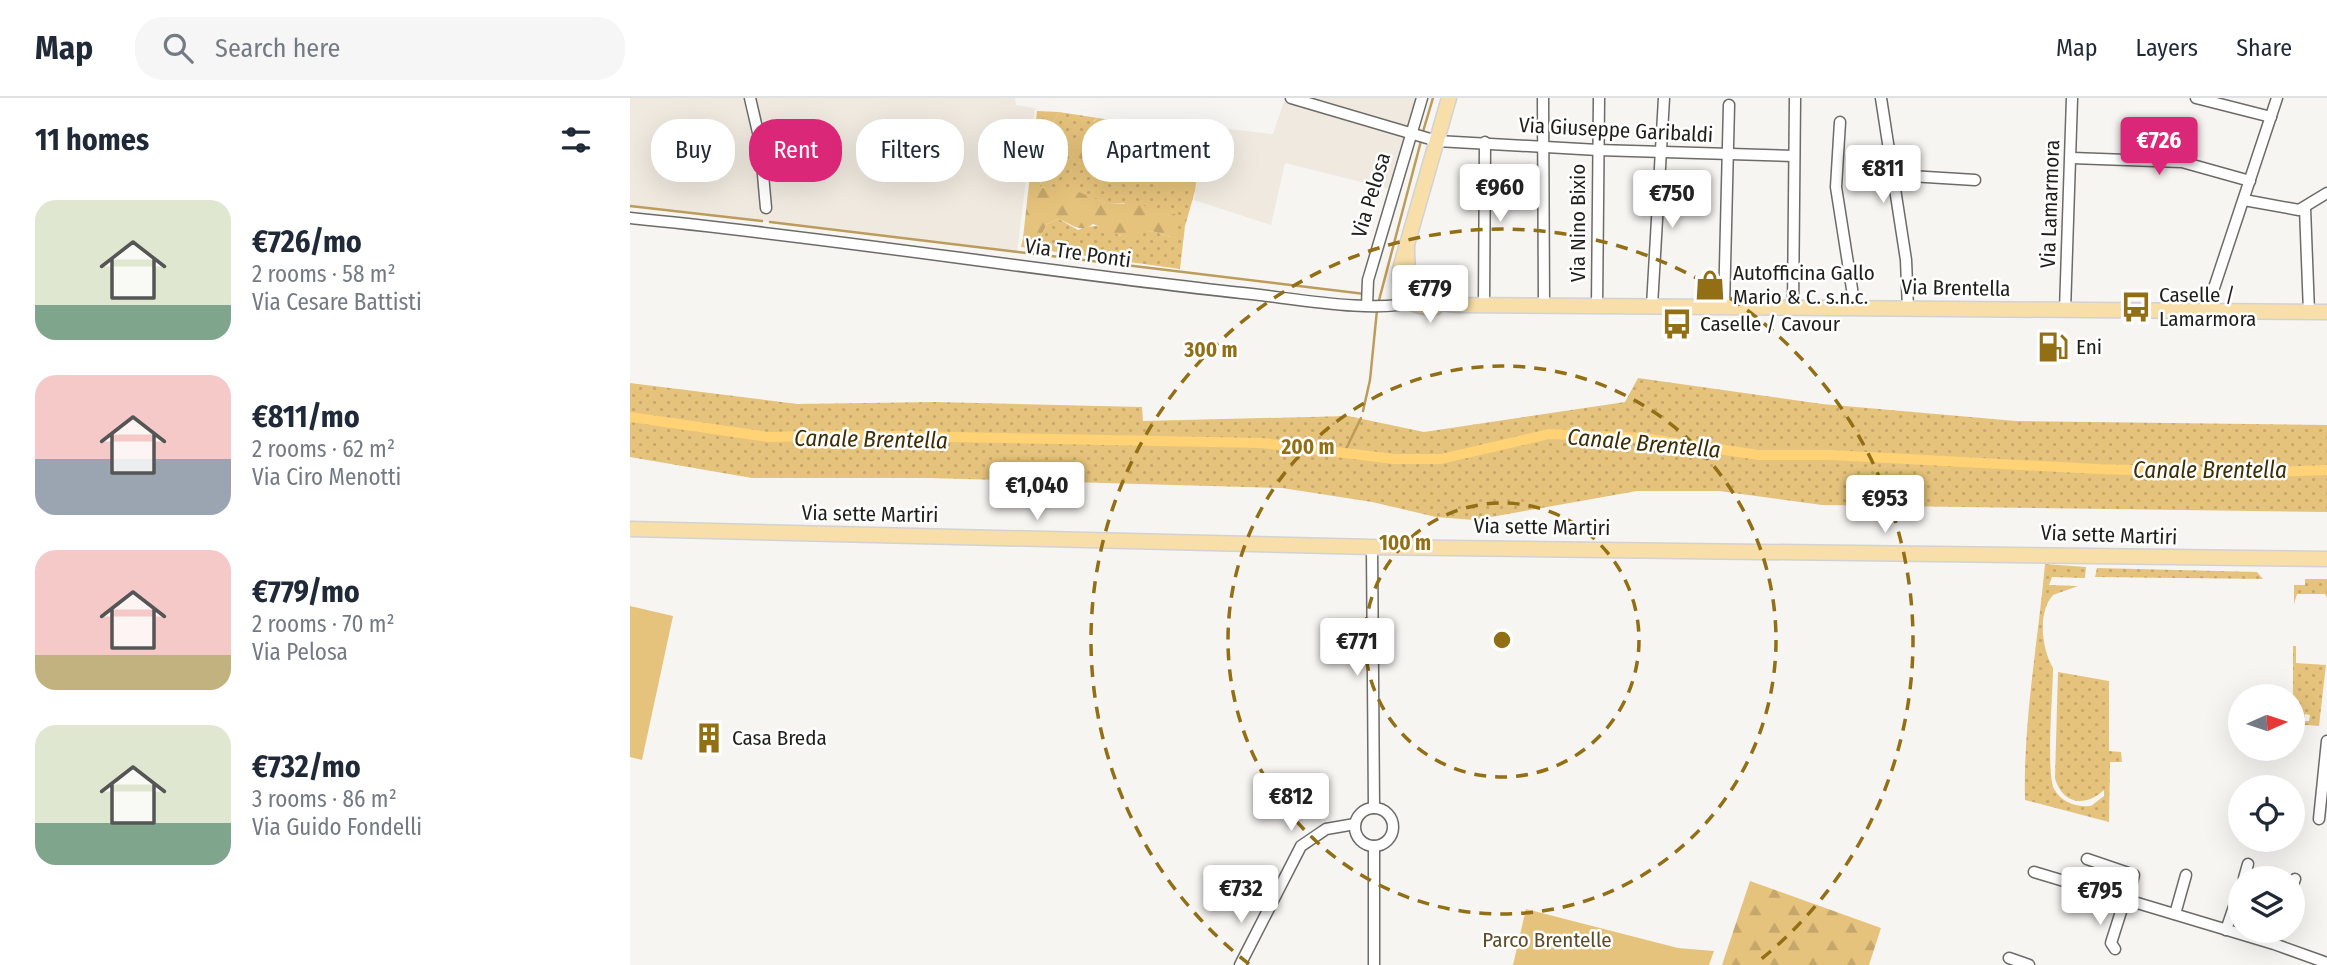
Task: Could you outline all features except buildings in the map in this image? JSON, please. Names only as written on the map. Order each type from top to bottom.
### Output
[{"type":"main road","points":[[1449,98],[1434,140],[1399,269],[1401,293],[1409,303],[1426,308],[1458,305]]},
{"type":"main road","points":[[1407,244],[1412,284],[1417,295],[1425,300],[1458,305]]},
{"type":"main road","name":"Via Brentella","points":[[1458,305],[2327,312]]},
{"type":"main road","name":"Via sette Martiri","points":[[630,529],[1372,547],[2327,559]]},
{"type":"street","points":[[750,98],[760,141],[766,208]]},
{"type":"street","name":"Via Giuseppe Garibaldi","points":[[1291,98],[1434,140],[1660,153],[1794,156]]},
{"type":"street","name":"Via Pelosa","points":[[1376,304],[1368,287],[1422,98]]},
{"type":"street","points":[[1543,98],[1544,305]]},
{"type":"street","name":"Via Nino Bixio","points":[[1597,306],[1599,98]]},
{"type":"street","points":[[1652,306],[1664,98]]},
{"type":"street","points":[[1793,308],[1795,98]]},
{"type":"street","points":[[1881,98],[1906,260],[1908,309]]},
{"type":"street","name":"Via Lamarmora","points":[[2065,311],[2072,98]]},
{"type":"street","points":[[2196,98],[2271,117]]},
{"type":"street","points":[[2206,312],[2277,98]]},
{"type":"street","points":[[1724,307],[1729,105]]},
{"type":"street","points":[[1840,122],[1836,187],[1855,308]]},
{"type":"street","points":[[1484,305],[1485,142]]},
{"type":"street","points":[[2072,158],[2182,162],[2250,180]]},
{"type":"street","points":[[1894,175],[1975,180]]},
{"type":"street","points":[[2244,200],[2290,210],[2305,208],[2327,193]]},
{"type":"street","points":[[2305,208],[2309,312]]},
{"type":"street","name":"Via Tre Ponti","points":[[630,218],[761,231],[1180,286],[1376,304]]},
{"type":"street","points":[[1376,304],[1399,269]]},
{"type":"street","points":[[1409,303],[1412,284]]},
{"type":"street","points":[[1376,304],[1425,300]]},
{"type":"street","points":[[1372,547],[1374,808]]},
{"type":"street","points":[[2319,818],[2327,741]]},
{"type":"street","points":[[1374,808],[1386,813],[1392,827],[1386,842],[1374,846],[1360,840],[1355,824],[1360,814],[1374,808]]},
{"type":"street","points":[[1240,965],[1301,846],[1326,829],[1355,824]]},
{"type":"street","points":[[1374,846],[1374,965]]},
{"type":"street","points":[[2087,859],[2134,875],[2111,943],[2115,949]]},
{"type":"street","points":[[2034,872],[2274,944],[2327,964]]},
{"type":"street","points":[[2175,914],[2186,875]]},
{"type":"street","points":[[2226,930],[2228,924]]},
{"type":"street","points":[[2009,958],[2029,965]]},
{"type":"shaded area","points":[[630,98],[1015,98],[1016,105],[1035,108],[1034,119],[978,119],[978,182],[1026,182],[1017,252],[630,205]]},
{"type":"shaded area","points":[[1285,98],[1428,98],[1401,192],[1285,163],[1271,225],[1194,200],[1196,182],[1234,182],[1234,129],[1273,134]]},
{"type":"green space","points":[[1037,111],[1059,112],[1055,119],[1036,119]]},
{"type":"green space","points":[[1059,112],[1098,118],[1082,119],[1082,182],[1164,182],[1162,191],[1195,191],[1185,226],[1180,269],[1021,247],[1023,238],[1038,241],[1047,224],[1059,219],[1078,230],[1100,226],[1120,236],[1152,231],[1171,237],[1124,203],[1106,203],[1076,192],[1040,187],[1041,182],[1068,182],[1068,119],[1055,119]]},
{"type":"green space","points":[[1068,141],[1082,141],[1082,159],[1068,154]]},
{"type":"green space","points":[[1029,182],[1041,182],[1040,187],[1076,191],[1106,203],[1138,204],[1175,214],[1178,233],[1171,237],[1152,231],[1126,238],[1093,224],[1080,228],[1059,219],[1047,224],[1038,241],[1023,238]]},
{"type":"green space","points":[[1161,182],[1196,182],[1195,191],[1162,191],[1159,185]]},
{"type":"green space","points":[[1638,378],[1822,404],[2016,421],[2327,425],[2327,512],[1822,505],[1719,491],[1637,491],[1474,520],[1436,517],[1372,502],[1282,488],[929,478],[752,478],[630,457],[630,383],[797,404],[936,402],[1142,407],[1143,421],[1348,416],[1424,432],[1625,402]]},
{"type":"green space","points":[[2045,564],[2086,567],[2085,578],[2052,577],[2049,585],[2078,586],[2053,595],[2043,621],[2046,651],[2053,668],[2050,749],[2054,789],[2065,801],[2080,806],[2091,806],[2104,796],[2104,790],[2089,799],[2075,800],[2058,787],[2055,778],[2058,672],[2109,681],[2109,751],[2121,752],[2122,762],[2110,762],[2109,822],[2025,800],[2029,711]]},
{"type":"green space","points":[[2097,568],[2257,572],[2263,579],[2095,577]]},
{"type":"green space","points":[[2305,579],[2327,579],[2327,598],[2325,594],[2297,594],[2294,604],[2294,585],[2305,585]]},
{"type":"green space","points":[[630,606],[673,616],[642,760],[630,757]]},
{"type":"green space","points":[[2293,646],[2296,646],[2296,663],[2326,665],[2319,726],[2305,725],[2310,715],[2305,714],[2305,684],[2293,684]]},
{"type":"green space","points":[[1750,881],[1881,928],[1869,965],[1722,965]]},
{"type":"green space","name":"Parco Brentelle","points":[[1526,909],[1678,948],[1714,951],[1709,965],[1513,965]]},
{"type":"waterway","points":[[1422,135],[1433,98]]},
{"type":"waterway","points":[[1378,304],[1421,141]]},
{"type":"waterway","points":[[630,206],[762,221]]},
{"type":"waterway","points":[[770,222],[1365,294]]},
{"type":"waterway","points":[[1363,411],[1370,380],[1377,310]]},
{"type":"waterway","name":"Canale Brentella","points":[[630,417],[768,437],[850,435],[1262,443],[1394,459],[1441,459],[1549,434],[1643,438],[1759,455],[1831,455],[2098,469],[2245,473],[2327,470]]},
{"type":"waterway","points":[[1345,451],[1361,418]]},
{"type":"place","name":"Autofficina Gallo Mario & C. s.n.c.","points":[[1710,285]]},
{"type":"place","name":"Caselle / Lamarmora","points":[[2136,307]]},
{"type":"place","name":"Caselle / Cavour","points":[[1677,324]]},
{"type":"place","name":"Eni","points":[[2053,347]]},
{"type":"place","name":"Casa Breda","points":[[709,738]]}]
